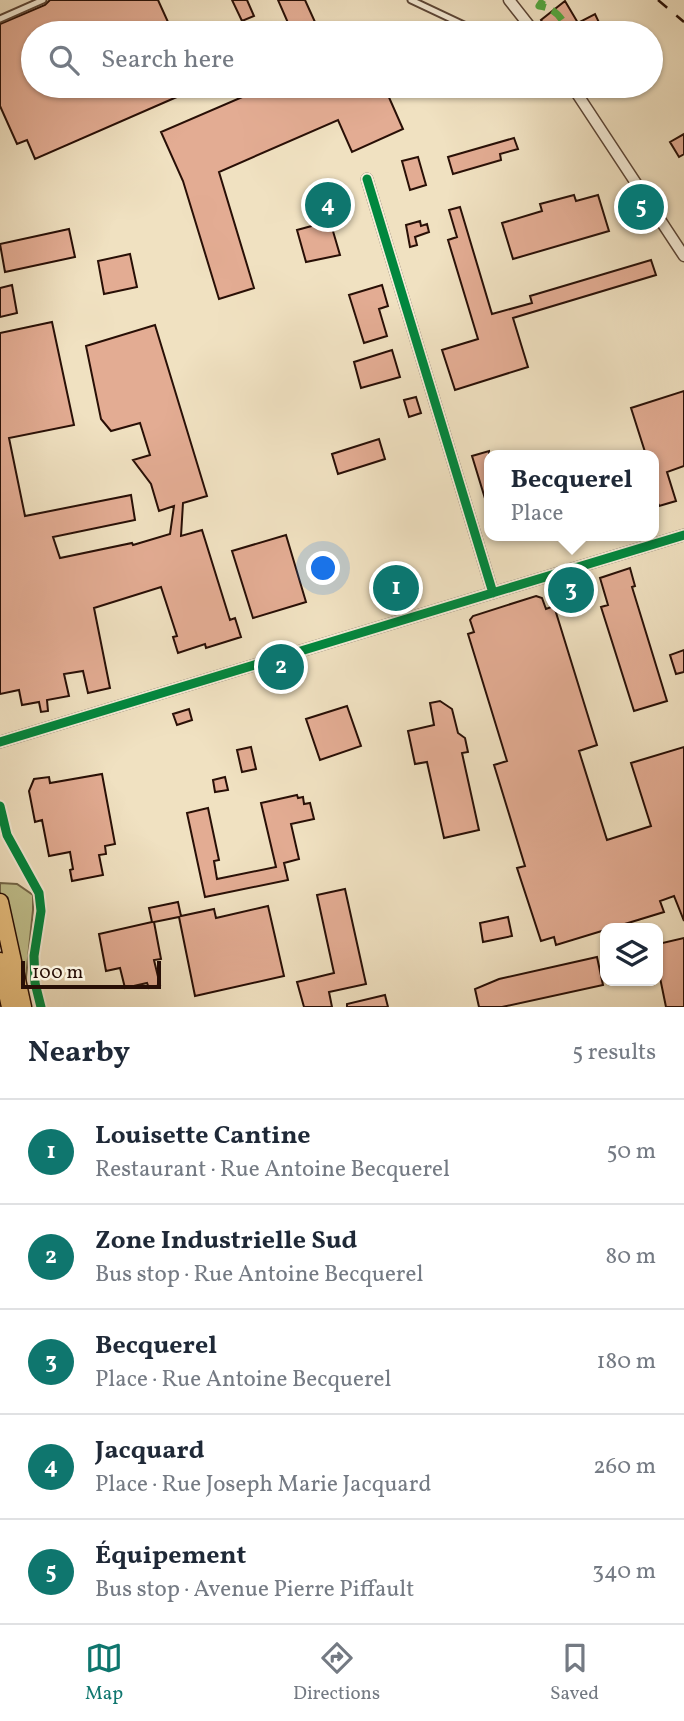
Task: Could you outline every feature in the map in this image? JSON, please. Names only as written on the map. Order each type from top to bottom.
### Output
[{"type":"main road","points":[[0,902],[23,1007]]},
{"type":"main road","points":[[0,961],[10,1007]]},
{"type":"street","points":[[509,0],[526,21]]},
{"type":"street","points":[[580,98],[684,256]]},
{"type":"street","points":[[367,179],[493,593]]},
{"type":"street","points":[[0,742],[684,535]]},
{"type":"lane","points":[[0,19],[43,0]]},
{"type":"lane","points":[[411,0],[456,21]]},
{"type":"green space","points":[[0,883],[17,884],[33,895],[23,1006],[0,902]]},
{"type":"building","points":[[50,0],[158,0],[168,21],[21,21],[21,98],[175,98],[35,159],[27,140],[17,144],[0,106],[0,24],[45,5]]},
{"type":"building","points":[[232,0],[247,0],[254,16],[242,21]]},
{"type":"building","points":[[278,0],[305,0],[315,21],[287,21]]},
{"type":"building","points":[[565,1],[577,21],[542,21]]},
{"type":"building","points":[[595,14],[598,21],[582,21]]},
{"type":"building","points":[[240,98],[389,98],[403,129],[352,152],[338,120],[219,172],[254,288],[219,299],[183,181],[161,132]]},
{"type":"building","points":[[684,134],[684,154],[679,157],[670,142]]},
{"type":"building","points":[[514,138],[518,149],[500,154],[501,160],[453,174],[448,157]]},
{"type":"building","points":[[418,157],[426,185],[410,190],[402,161]]},
{"type":"building","points":[[574,195],[576,201],[598,195],[609,231],[513,259],[502,223],[542,211],[540,204]]},
{"type":"building","points":[[460,207],[492,314],[532,303],[530,296],[651,260],[656,275],[513,318],[528,367],[455,390],[442,350],[478,339],[448,240],[457,237],[449,210]]},
{"type":"building","points":[[330,221],[340,255],[306,262],[297,230]]},
{"type":"building","points":[[420,221],[421,226],[427,224],[429,232],[415,237],[417,245],[410,247],[406,225]]},
{"type":"building","points":[[69,229],[75,257],[5,272],[0,244]]},
{"type":"building","points":[[130,254],[137,287],[104,294],[98,261]]},
{"type":"building","points":[[12,285],[17,313],[0,317],[0,288]]},
{"type":"building","points":[[382,285],[388,306],[379,309],[387,336],[364,343],[349,295]]},
{"type":"building","points":[[52,322],[74,425],[9,438],[25,516],[131,495],[135,520],[53,537],[60,558],[132,543],[133,545],[170,534],[174,506],[159,511],[151,484],[133,460],[150,455],[140,423],[111,431],[101,419],[86,346],[155,325],[207,496],[183,503],[181,536],[202,530],[230,620],[235,618],[241,637],[178,653],[173,637],[177,636],[161,587],[94,608],[110,688],[88,693],[83,671],[64,674],[69,696],[47,700],[48,711],[41,712],[39,702],[22,705],[19,690],[0,694],[0,333]]},
{"type":"building","points":[[392,350],[400,377],[361,388],[354,362]]},
{"type":"building","points":[[684,391],[684,466],[667,472],[676,501],[659,506],[659,450],[644,450],[631,408]]},
{"type":"building","points":[[416,397],[421,413],[409,417],[404,400]]},
{"type":"building","points":[[379,439],[385,459],[338,474],[332,454]]},
{"type":"building","points":[[484,452],[484,495],[472,456]]},
{"type":"building","points":[[286,535],[306,602],[253,618],[232,551]]},
{"type":"building","points":[[630,568],[635,586],[632,587],[667,701],[634,711],[601,607],[608,605],[600,578]]},
{"type":"building","points":[[397,575],[406,605],[405,606],[385,578]]},
{"type":"building","points":[[536,596],[542,598],[546,609],[554,606],[597,745],[579,751],[607,840],[651,826],[631,763],[684,747],[684,921],[674,896],[660,901],[664,912],[628,923],[600,923],[600,932],[556,945],[554,937],[541,941],[517,868],[525,866],[494,765],[507,761],[468,634],[474,632],[470,620],[473,616]]},
{"type":"building","points":[[684,650],[684,672],[676,674],[670,655]]},
{"type":"building","points":[[440,701],[452,709],[458,733],[465,738],[468,752],[462,753],[479,830],[444,838],[427,762],[415,764],[408,731],[434,725],[430,703]]},
{"type":"building","points":[[347,706],[361,746],[320,760],[306,719]]},
{"type":"building","points":[[189,709],[192,720],[177,725],[173,714]]},
{"type":"building","points":[[251,747],[256,769],[242,772],[237,750]]},
{"type":"building","points":[[102,774],[115,844],[105,846],[106,854],[99,855],[103,875],[72,881],[70,852],[49,856],[42,820],[35,822],[29,791],[34,779],[49,777],[50,783]]},
{"type":"building","points":[[225,777],[228,790],[215,792],[213,780]]},
{"type":"building","points":[[297,795],[298,798],[303,797],[304,804],[310,803],[314,819],[291,824],[299,859],[284,863],[288,880],[205,897],[187,813],[208,808],[219,860],[214,861],[217,879],[276,867],[261,803]]},
{"type":"building","points":[[345,889],[366,984],[329,992],[332,1007],[304,1007],[297,982],[334,973],[317,895]]},
{"type":"building","points":[[178,902],[181,916],[214,909],[216,918],[268,906],[284,976],[195,996],[179,917],[154,922],[161,959],[154,960],[160,985],[149,988],[147,983],[125,988],[120,968],[106,971],[99,934],[152,922],[149,908]]},
{"type":"building","points":[[508,917],[512,936],[483,942],[480,923]]},
{"type":"building","points":[[684,938],[684,1007],[666,1007],[662,986],[663,943]]},
{"type":"building","points":[[597,957],[600,971],[600,986],[502,1007],[479,1007],[475,989],[499,979]]},
{"type":"building","points":[[385,995],[388,1007],[347,1007],[347,1004]]},
{"type":"railway","points":[[658,0],[684,22]]},
{"type":"marked path","points":[[543,0],[539,6],[550,9],[562,21]]},
{"type":"cycle path","points":[[367,179],[493,593]]},
{"type":"cycle path","points":[[0,742],[684,535]]},
{"type":"cycle path","points":[[0,806],[7,835],[39,893],[41,911],[34,956],[35,983],[41,1007]]},
{"type":"place","name":"Jacquard","points":[[328,205]]},
{"type":"place","name":"Équipement","points":[[641,207]]},
{"type":"place","name":"Louisette Cantine","points":[[396,588]]},
{"type":"place","name":"Becquerel","points":[[571,590]]},
{"type":"place","name":"Zone Industrielle Sud","points":[[281,667]]}]
